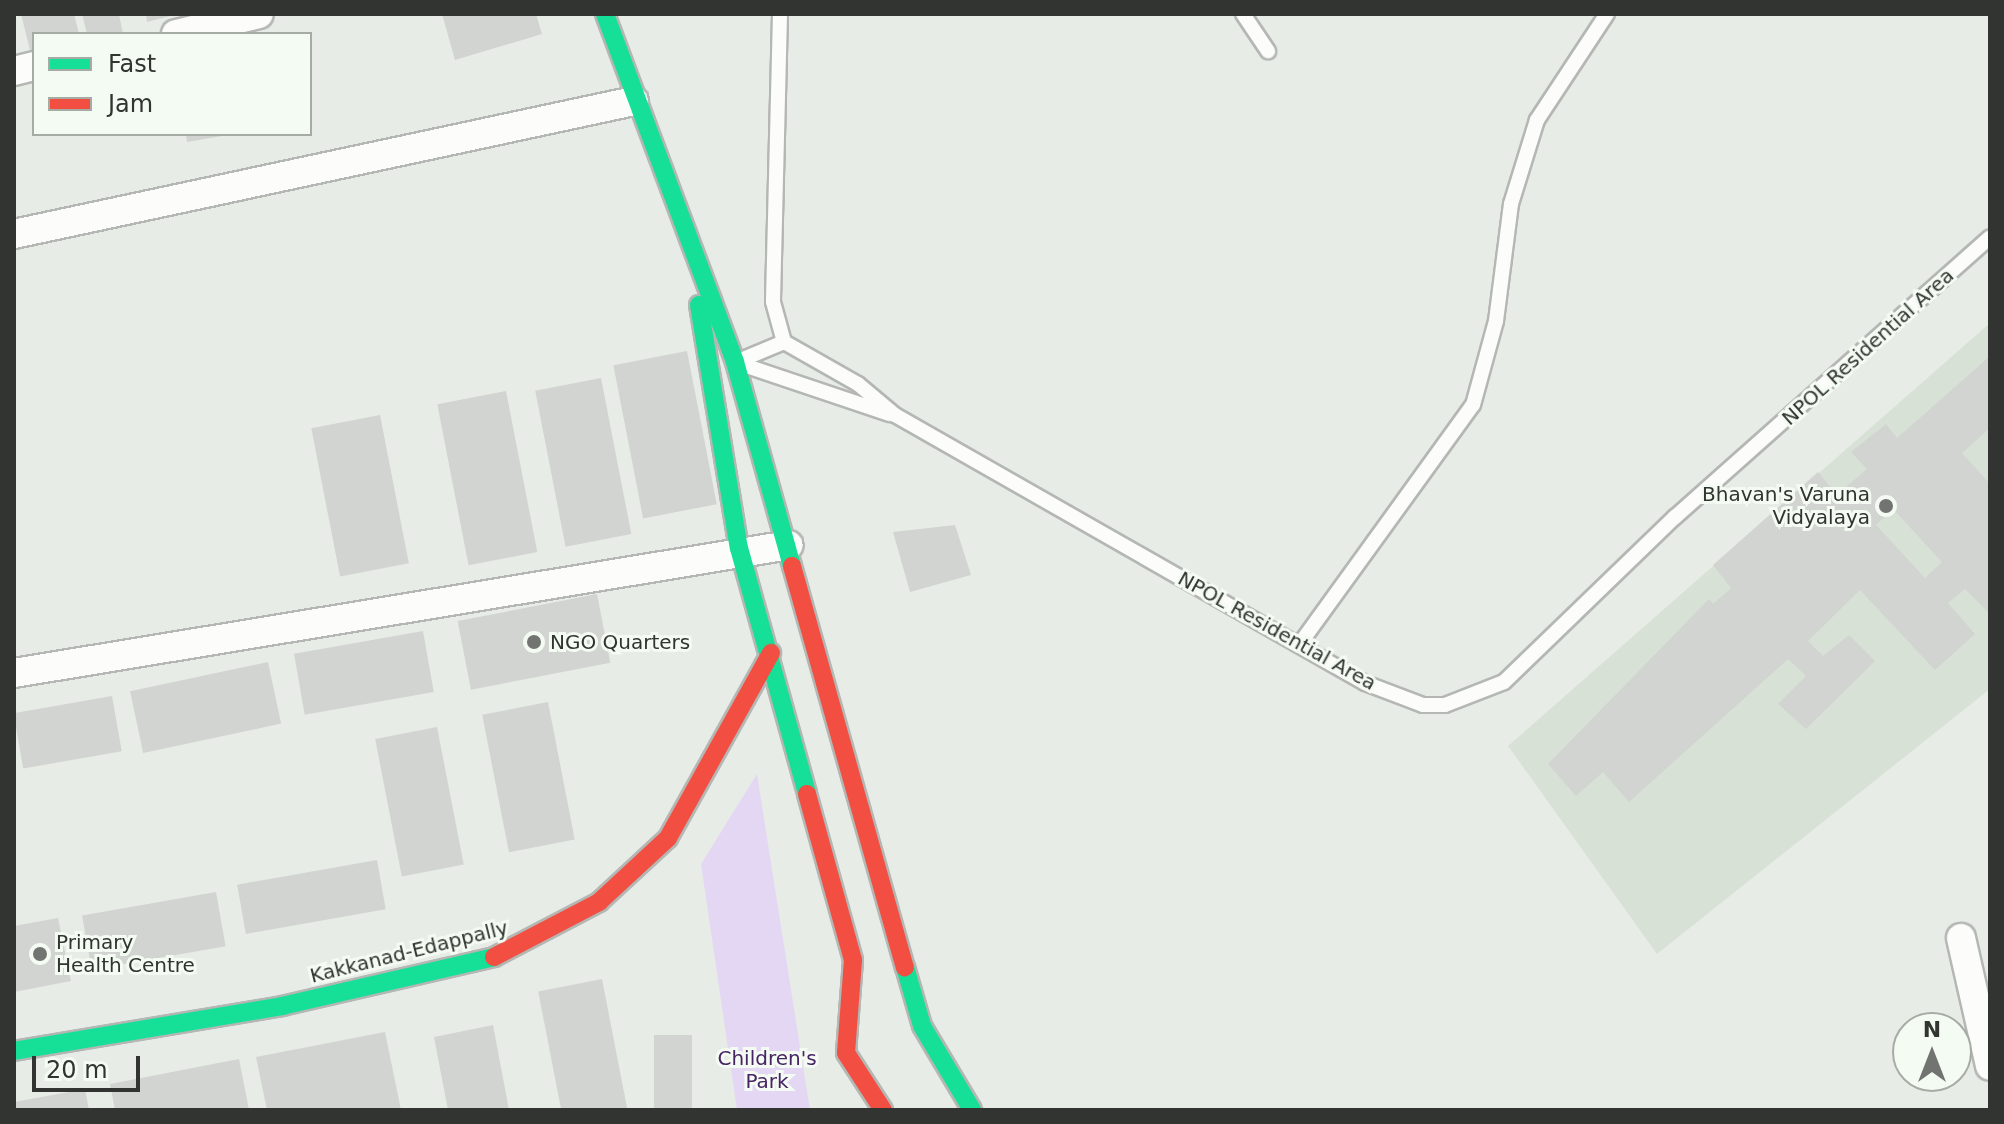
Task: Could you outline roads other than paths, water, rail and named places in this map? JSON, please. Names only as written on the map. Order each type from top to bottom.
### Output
[{"type":"main road","points":[[605,14],[634,101],[735,362],[922,1026],[972,1110]]},
{"type":"main road","points":[[705,287],[696,313],[739,548],[771,653],[853,960],[846,1053],[883,1110]]},
{"type":"main road","name":"Kakkanad-Edappally","points":[[14,1051],[282,1006],[511,953],[599,902],[668,838],[771,653]]},
{"type":"street","points":[[184,32],[259,14]]},
{"type":"street","points":[[14,234],[634,101]]},
{"type":"street","points":[[14,673],[739,548],[789,545]]},
{"type":"street","points":[[1961,938],[1990,1066]]},
{"type":"lane","points":[[704,369],[735,362],[784,342],[773,302],[780,14]]},
{"type":"lane","points":[[1243,14],[1268,51]]},
{"type":"lane","points":[[1299,645],[1473,405],[1496,321],[1511,204],[1537,120],[1607,14]]},
{"type":"lane","name":"NPOL Residential Area","points":[[784,342],[858,384],[895,415],[1299,645],[1423,705],[1467,701],[1504,682],[1675,517],[1990,237]]},
{"type":"lane","points":[[735,362],[895,415]]},
{"type":"place","name":"Bhavan's Varuna Vidyalaya","points":[[1886,506]]},
{"type":"place","name":"NGO Quarters","points":[[534,642]]},
{"type":"place","name":"Primary Health Centre","points":[[40,954]]},
{"type":"park label","name":"Children's Park","points":[[767,1070]]}]
